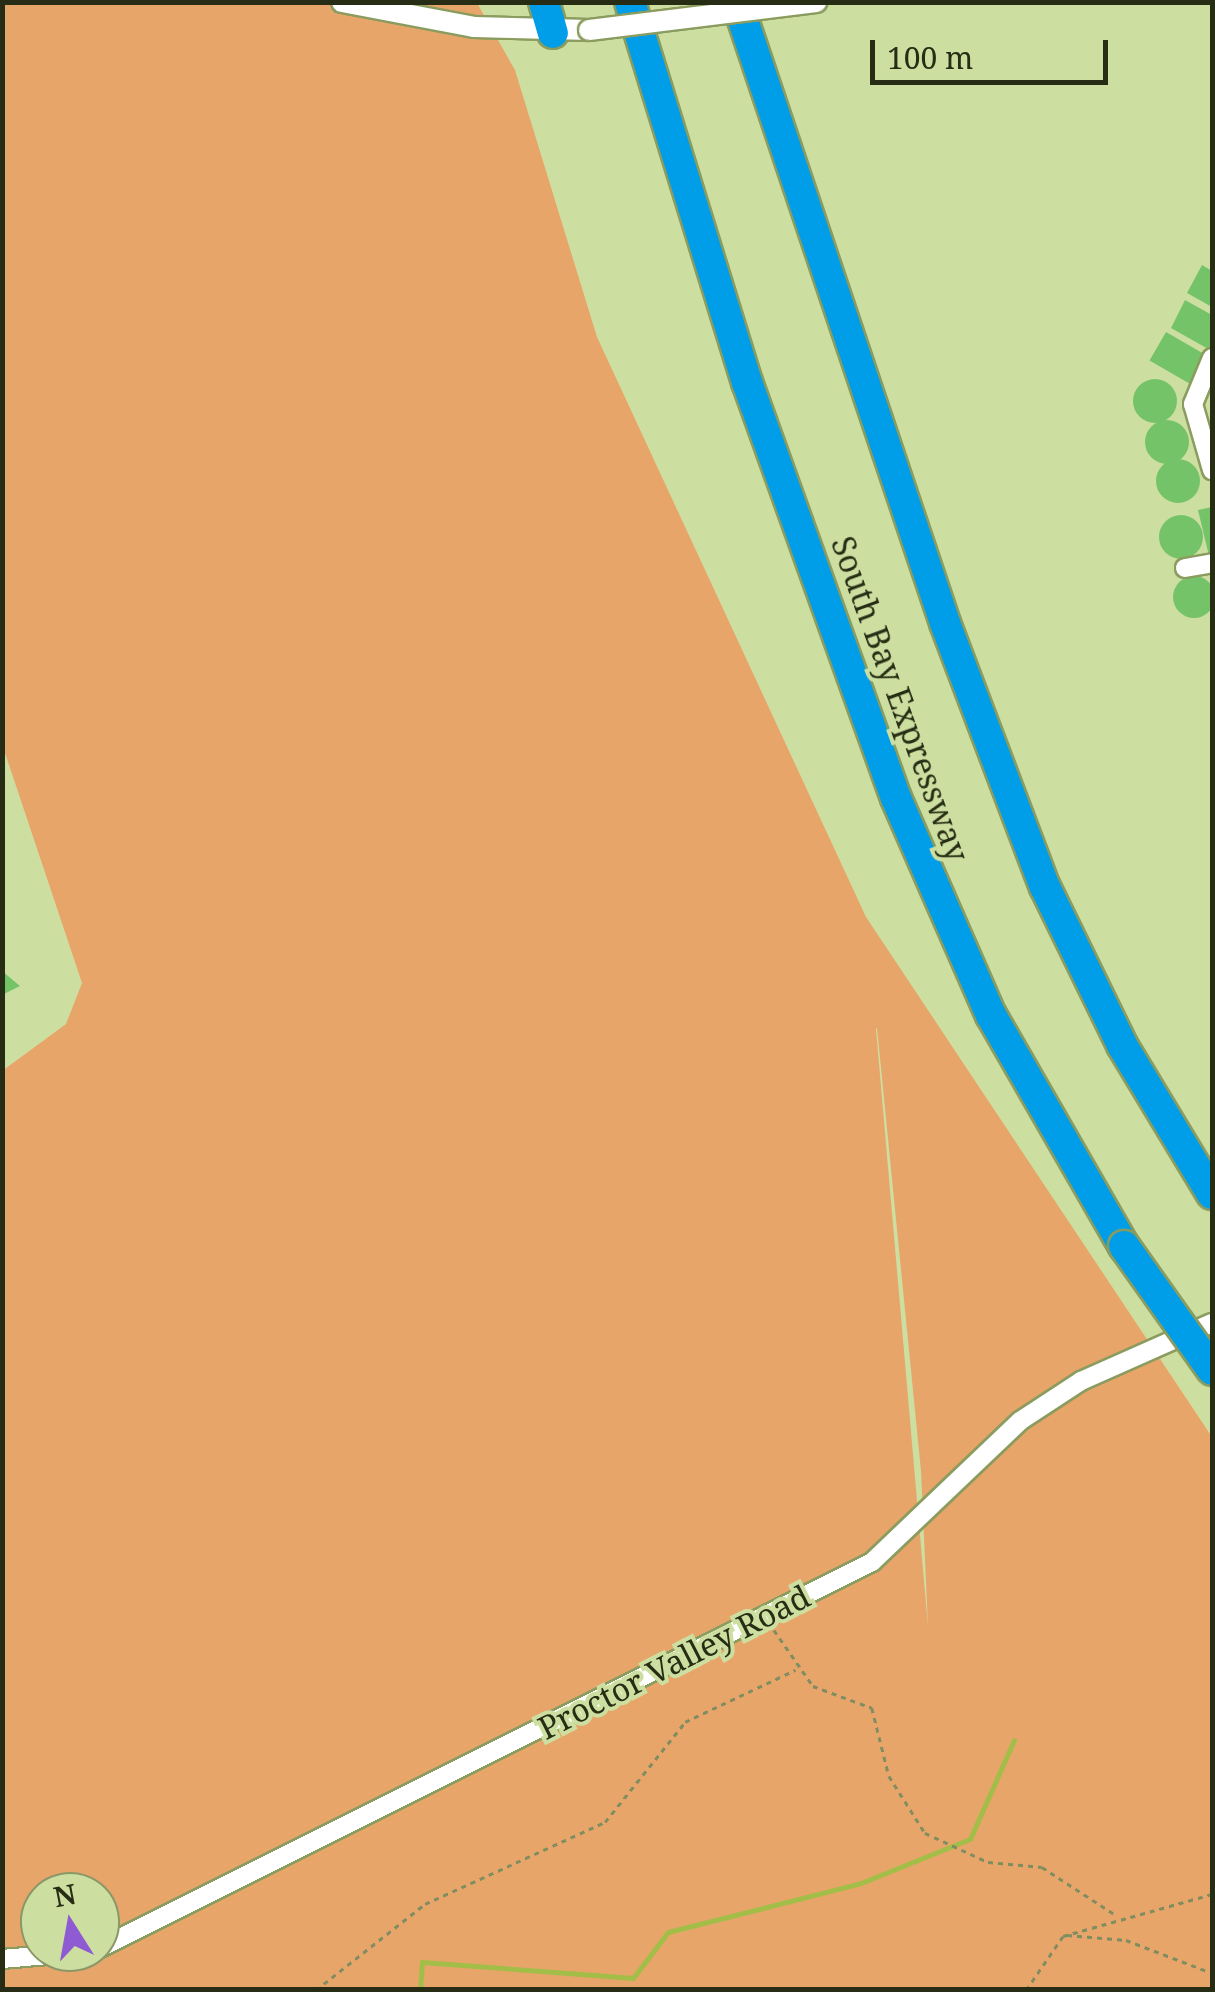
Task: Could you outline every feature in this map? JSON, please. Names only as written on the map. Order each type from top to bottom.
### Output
[{"type":"highway","points":[[544,2],[552,33]]},
{"type":"highway","name":"South Bay Expressway","points":[[630,2],[747,382],[896,798],[991,1015],[1124,1246],[1212,1370]]},
{"type":"highway","points":[[737,2],[945,623],[1046,887],[1122,1045],[1212,1194]]},
{"type":"street","points":[[342,2],[552,33],[816,2]]},
{"type":"street","points":[[1212,358],[1192,404],[1212,470]]},
{"type":"street","points":[[1185,568],[1212,562]]},
{"type":"street","name":"Proctor Valley Road","points":[[120,1938],[872,1562],[1035,1411],[1212,1323]]},
{"type":"path","points":[[767,1615],[795,1670],[825,1694],[872,1708],[889,1776],[925,1833],[988,1862],[1042,1867],[1116,1915]]},
{"type":"path","points":[[316,1990],[425,1904],[605,1822],[704,1708],[795,1670]]},
{"type":"path","points":[[1026,1990],[1063,1936],[1116,1915],[1212,1894]]},
{"type":"path","points":[[1063,1936],[1126,1940],[1212,1974]]},
{"type":"shaded area","points":[[3,3],[477,3],[515,70],[597,337],[866,917],[1212,1437],[1212,1989],[3,1989],[2,1071],[66,1024],[82,983],[3,747]],"holes":[[[877,1028],[921,1471],[928,1627]]]},
{"type":"building","points":[[1202,265],[1212,271],[1212,307],[1187,293]]},
{"type":"building","points":[[1185,300],[1212,315],[1210,350],[1171,328]]},
{"type":"building","points":[[1166,332],[1206,355],[1189,384],[1150,361]]},
{"type":"building","points":[[1155,379],[1170,386],[1177,401],[1170,416],[1155,423],[1140,416],[1133,401],[1140,386]]},
{"type":"building","points":[[1167,420],[1182,427],[1189,442],[1182,457],[1167,464],[1152,457],[1145,442],[1152,427]]},
{"type":"building","points":[[1178,459],[1193,466],[1200,481],[1193,496],[1178,503],[1163,496],[1156,481],[1163,466]]},
{"type":"building","points":[[1212,507],[1212,555],[1209,556],[1198,510]]},
{"type":"building","points":[[1181,515],[1196,522],[1203,537],[1196,552],[1181,559],[1166,552],[1159,537],[1166,522]]},
{"type":"building","points":[[1194,576],[1209,582],[1215,597],[1209,612],[1194,618],[1179,612],[1173,597],[1179,582]]},
{"type":"building","points":[[2,971],[20,986],[2,995]]},
{"type":"waterway","points":[[420,1990],[422,1962],[633,1978],[668,1932],[861,1883],[970,1839],[1014,1740]]}]
